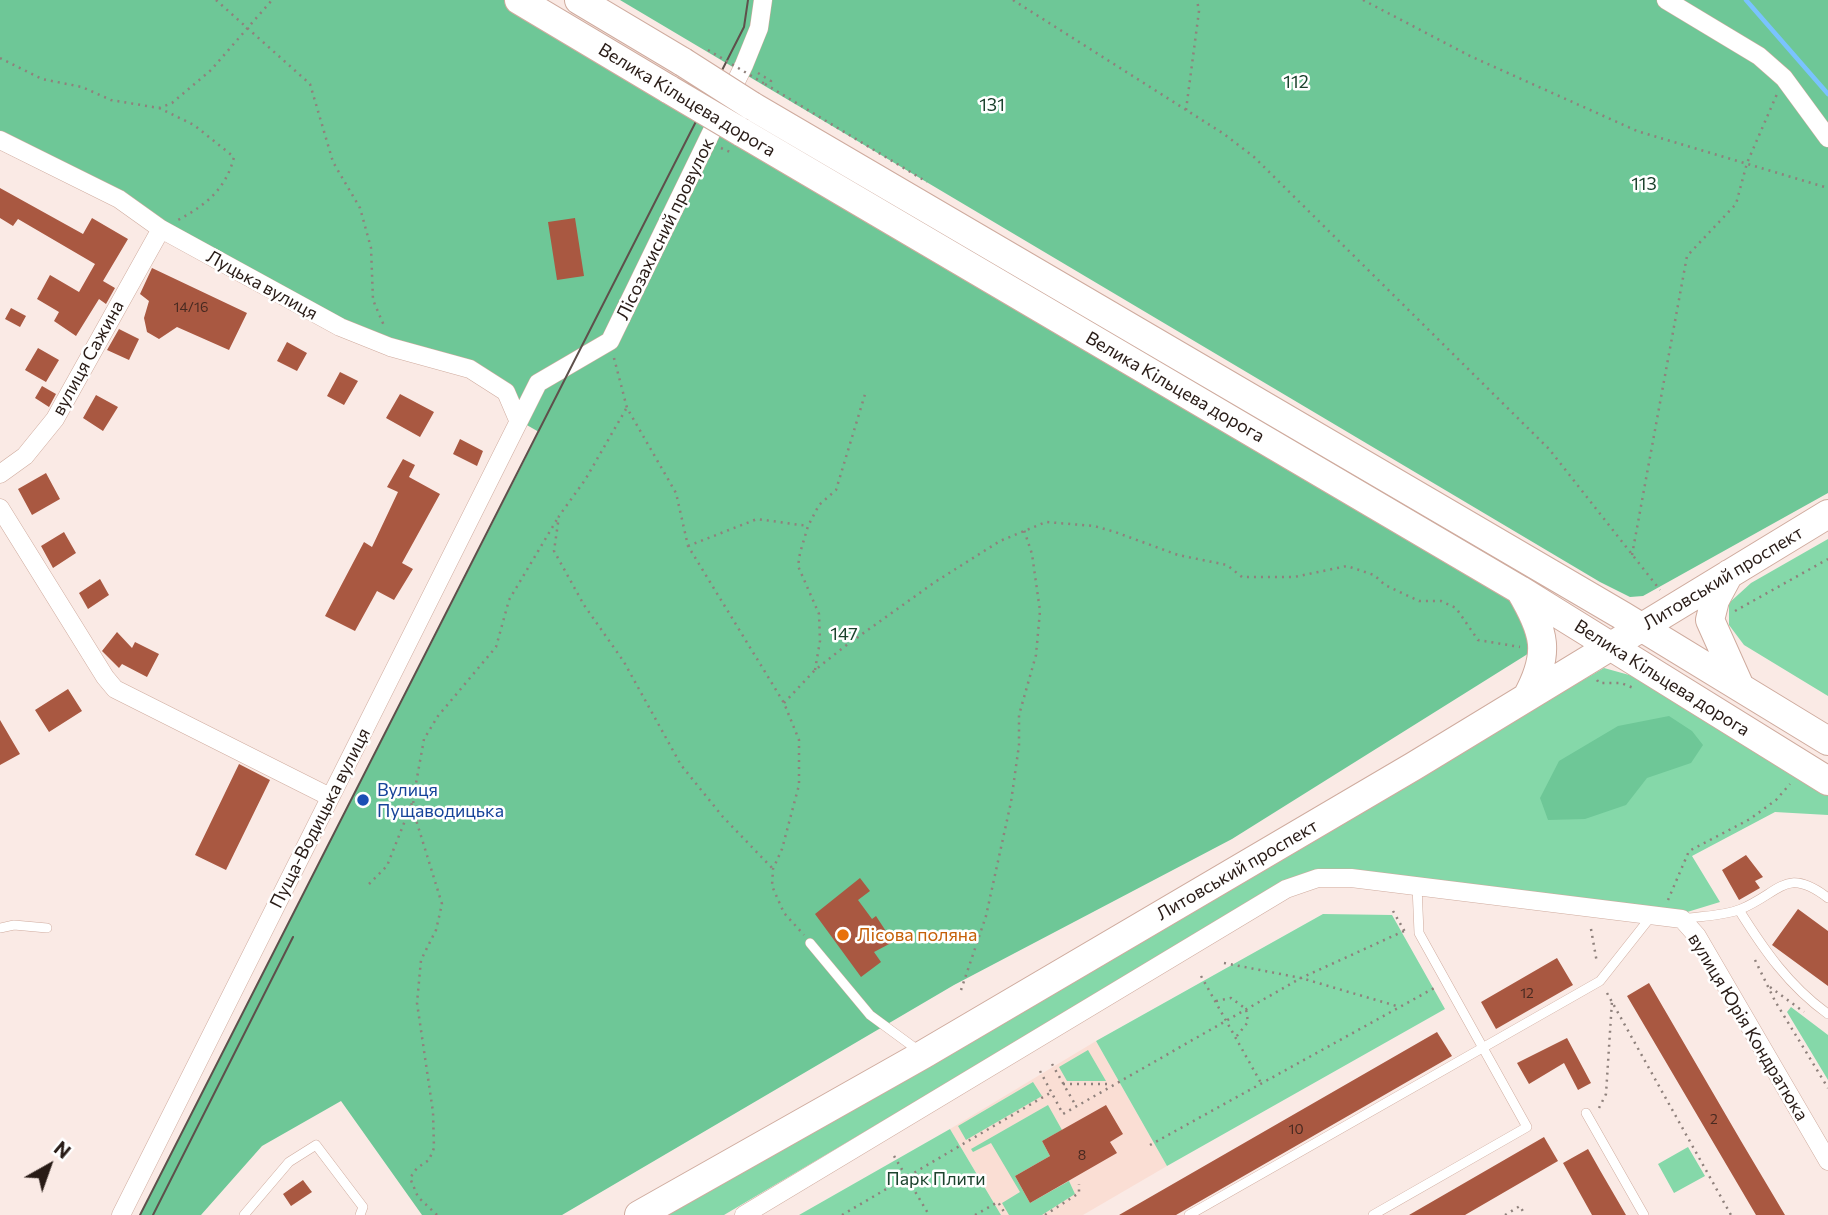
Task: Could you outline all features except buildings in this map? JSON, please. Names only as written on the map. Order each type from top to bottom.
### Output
[{"type":"main road","name":"Велика Кільцева дорога","points":[[519,0],[670,90],[731,144],[1520,590],[1828,781]]},
{"type":"main road","name":"Велика Кільцева дорога","points":[[579,0],[694,56],[1828,741]]},
{"type":"main road","name":"Литовський проспект","points":[[639,1215],[923,1054],[1527,697],[1828,514]]},
{"type":"main road","points":[[1729,574],[1715,600],[1710,620],[1740,687]]},
{"type":"main road","points":[[1520,590],[1536,617],[1545,649],[1541,670],[1527,697]]},
{"type":"street","name":"Лісозахисний провулок","points":[[518,420],[538,383],[610,341],[744,65],[759,29],[763,0]]},
{"type":"street","points":[[1666,0],[1759,56],[1784,78],[1828,138]]},
{"type":"street","name":"Луцька вулиця","points":[[1,144],[119,198],[160,229],[340,327],[409,352],[470,369],[491,380],[506,392],[518,420]]},
{"type":"street","name":"вулиця Сажина","points":[[0,474],[25,456],[55,419],[160,229]]},
{"type":"street","name":"Пуща-Водицька вулиця","points":[[121,1215],[518,420]]},
{"type":"street","points":[[0,508],[105,677],[116,689],[330,797]]},
{"type":"street","points":[[744,1215],[1286,889],[1318,878],[1351,878],[1658,914]]},
{"type":"street","name":"вулиця Юрія Кондратюка","points":[[1658,914],[1682,919],[1697,936],[1828,1161]]},
{"type":"lane","points":[[1682,919],[1740,910],[1787,884],[1807,883],[1828,898]]},
{"type":"lane","points":[[1373,1215],[1527,1127],[1419,933],[1417,886]]},
{"type":"lane","points":[[1740,910],[1768,957],[1807,999],[1828,1014]]},
{"type":"lane","points":[[1189,1215],[1601,981],[1658,914]]},
{"type":"lane","points":[[0,928],[14,925],[47,928]]},
{"type":"lane","points":[[810,943],[870,1015],[923,1054]]},
{"type":"lane","points":[[1586,1113],[1643,1215]]},
{"type":"lane","points":[[244,1215],[289,1161],[316,1145],[363,1207],[360,1215]]},
{"type":"path","points":[[215,0],[310,84],[333,162],[360,208],[371,248],[373,300],[387,332],[409,352]]},
{"type":"path","points":[[159,108],[172,103],[211,70],[272,0]]},
{"type":"path","points":[[1013,0],[1186,110],[1254,157],[1549,449],[1660,591]]},
{"type":"path","points":[[1186,110],[1199,11],[1197,0]]},
{"type":"path","points":[[1363,0],[1470,56],[1637,131],[1828,188]]},
{"type":"path","points":[[694,56],[759,95],[771,81],[757,72]]},
{"type":"path","points":[[0,58],[42,79],[82,88],[111,100],[159,108],[194,125],[234,157],[230,172],[218,192],[193,212],[160,229]]},
{"type":"path","points":[[1632,555],[1687,256],[1736,204],[1747,163],[1784,78]]},
{"type":"path","points":[[610,341],[627,408],[676,493],[688,546],[784,703],[799,740],[799,785],[782,849],[773,869],[772,886],[784,913],[810,943]]},
{"type":"path","points":[[815,670],[820,642],[819,614],[798,566],[808,526],[819,505],[836,490],[866,391]]},
{"type":"path","points":[[369,884],[387,866],[413,800],[424,739],[438,716],[496,647],[509,600],[627,408]]},
{"type":"path","points":[[559,516],[554,551],[584,604],[624,662],[681,765],[723,817],[773,869]]},
{"type":"path","points":[[688,546],[757,519],[808,526]]},
{"type":"path","points":[[784,703],[815,670],[935,582],[1000,541],[1046,522],[1094,526],[1178,555],[1227,565],[1242,577],[1294,577],[1347,566],[1374,575],[1385,585],[1419,601],[1441,601],[1456,608],[1478,640],[1522,648]]},
{"type":"path","points":[[961,990],[988,905],[1011,802],[1019,745],[1019,715],[1036,655],[1040,611],[1032,554],[1024,530]]},
{"type":"path","points":[[1732,613],[1828,559]]},
{"type":"path","points":[[1599,683],[1621,683],[1637,690]]},
{"type":"path","points":[[1658,914],[1689,851],[1750,819],[1776,800],[1792,782]]},
{"type":"path","points":[[413,800],[416,823],[442,904],[436,930],[421,960],[417,1003],[430,1091],[434,1149],[429,1160],[417,1168],[410,1178],[418,1197],[437,1215]]},
{"type":"path","points":[[1591,929],[1601,981],[1731,1215]]},
{"type":"path","points":[[1040,1071],[1063,1114],[1301,978],[1405,931]]},
{"type":"path","points":[[1755,960],[1828,1088]]},
{"type":"path","points":[[1224,963],[1301,978],[1400,1007]]},
{"type":"path","points":[[1202,976],[1261,1084]]},
{"type":"path","points":[[1767,985],[1808,1015]]},
{"type":"path","points":[[1150,1145],[1436,988]]},
{"type":"path","points":[[1216,1001],[1231,998],[1246,1009],[1248,1022],[1236,1037]]},
{"type":"path","points":[[1592,1123],[1606,1094],[1612,1001]]},
{"type":"path","points":[[1052,1064],[1076,1106]]},
{"type":"path","points":[[1063,1084],[1114,1084]]},
{"type":"path","points":[[842,1215],[1051,1093]]},
{"type":"path","points":[[894,1156],[929,1215]]},
{"type":"path","points":[[1045,1215],[1079,1193],[1079,1184]]},
{"type":"path","points":[[975,1215],[998,1202],[1006,1215]]},
{"type":"path","points":[[1505,1215],[1520,1206],[1525,1215]]},
{"type":"shaded area","points":[[1096,1041],[1167,1166],[1083,1215],[1001,1215],[950,1129]]},
{"type":"green space","name":"147","points":[[0,0],[519,0],[1520,590],[1534,650],[1232,839],[954,985],[562,1215],[422,1215],[341,1101],[262,1146],[201,1215],[140,1215],[539,432],[518,420],[506,392],[390,347],[0,140]]},
{"type":"green space","points":[[620,0],[1828,0],[1828,493],[1643,596],[1630,597],[1600,582]]},
{"type":"green space","points":[[1828,539],[1828,696],[1744,645],[1729,625],[1729,603],[1751,583]]},
{"type":"green space","points":[[1604,668],[1640,678],[1828,792],[1828,815],[1775,812],[1692,856],[1720,902],[1684,913],[1351,872],[1285,883],[724,1215],[657,1215]]},
{"type":"green space","points":[[1669,716],[1692,731],[1703,745],[1691,763],[1647,778],[1626,805],[1585,819],[1548,820],[1540,798],[1559,761],[1618,726]]},
{"type":"green space","points":[[1323,914],[1392,915],[1445,1009],[1167,1166],[1096,1041]]},
{"type":"green space","points":[[1791,1007],[1828,1035],[1828,1080],[1787,1012]]},
{"type":"green space","points":[[1088,1050],[1106,1081],[1067,1081],[1059,1067]]},
{"type":"green space","points":[[1033,1082],[1042,1096],[966,1140],[958,1126]]},
{"type":"green space","points":[[1048,1105],[1062,1130],[1042,1141],[1050,1156],[1015,1176],[1030,1203],[1069,1181],[1075,1194],[1042,1215],[1009,1215],[1002,1203],[1020,1192],[991,1143],[973,1152],[971,1149]]},
{"type":"green space","name":"Парк Плити","points":[[950,1129],[1001,1215],[799,1215]]},
{"type":"green space","points":[[1688,1147],[1705,1176],[1674,1193],[1658,1164]]},
{"type":"waterway","points":[[1746,0],[1828,94]]},
{"type":"tram line","points":[[140,1215],[744,27],[748,0]]},
{"type":"tram line","points":[[153,1215],[293,937]]},
{"type":"place","name":"Вулиця Пущаводицька","points":[[363,800]]},
{"type":"place","name":"Лісова поляна","points":[[843,935]]},
{"type":"park label","name":"112","points":[[1296,82]]},
{"type":"park label","name":"131","points":[[992,105]]},
{"type":"park label","name":"113","points":[[1644,184]]}]
